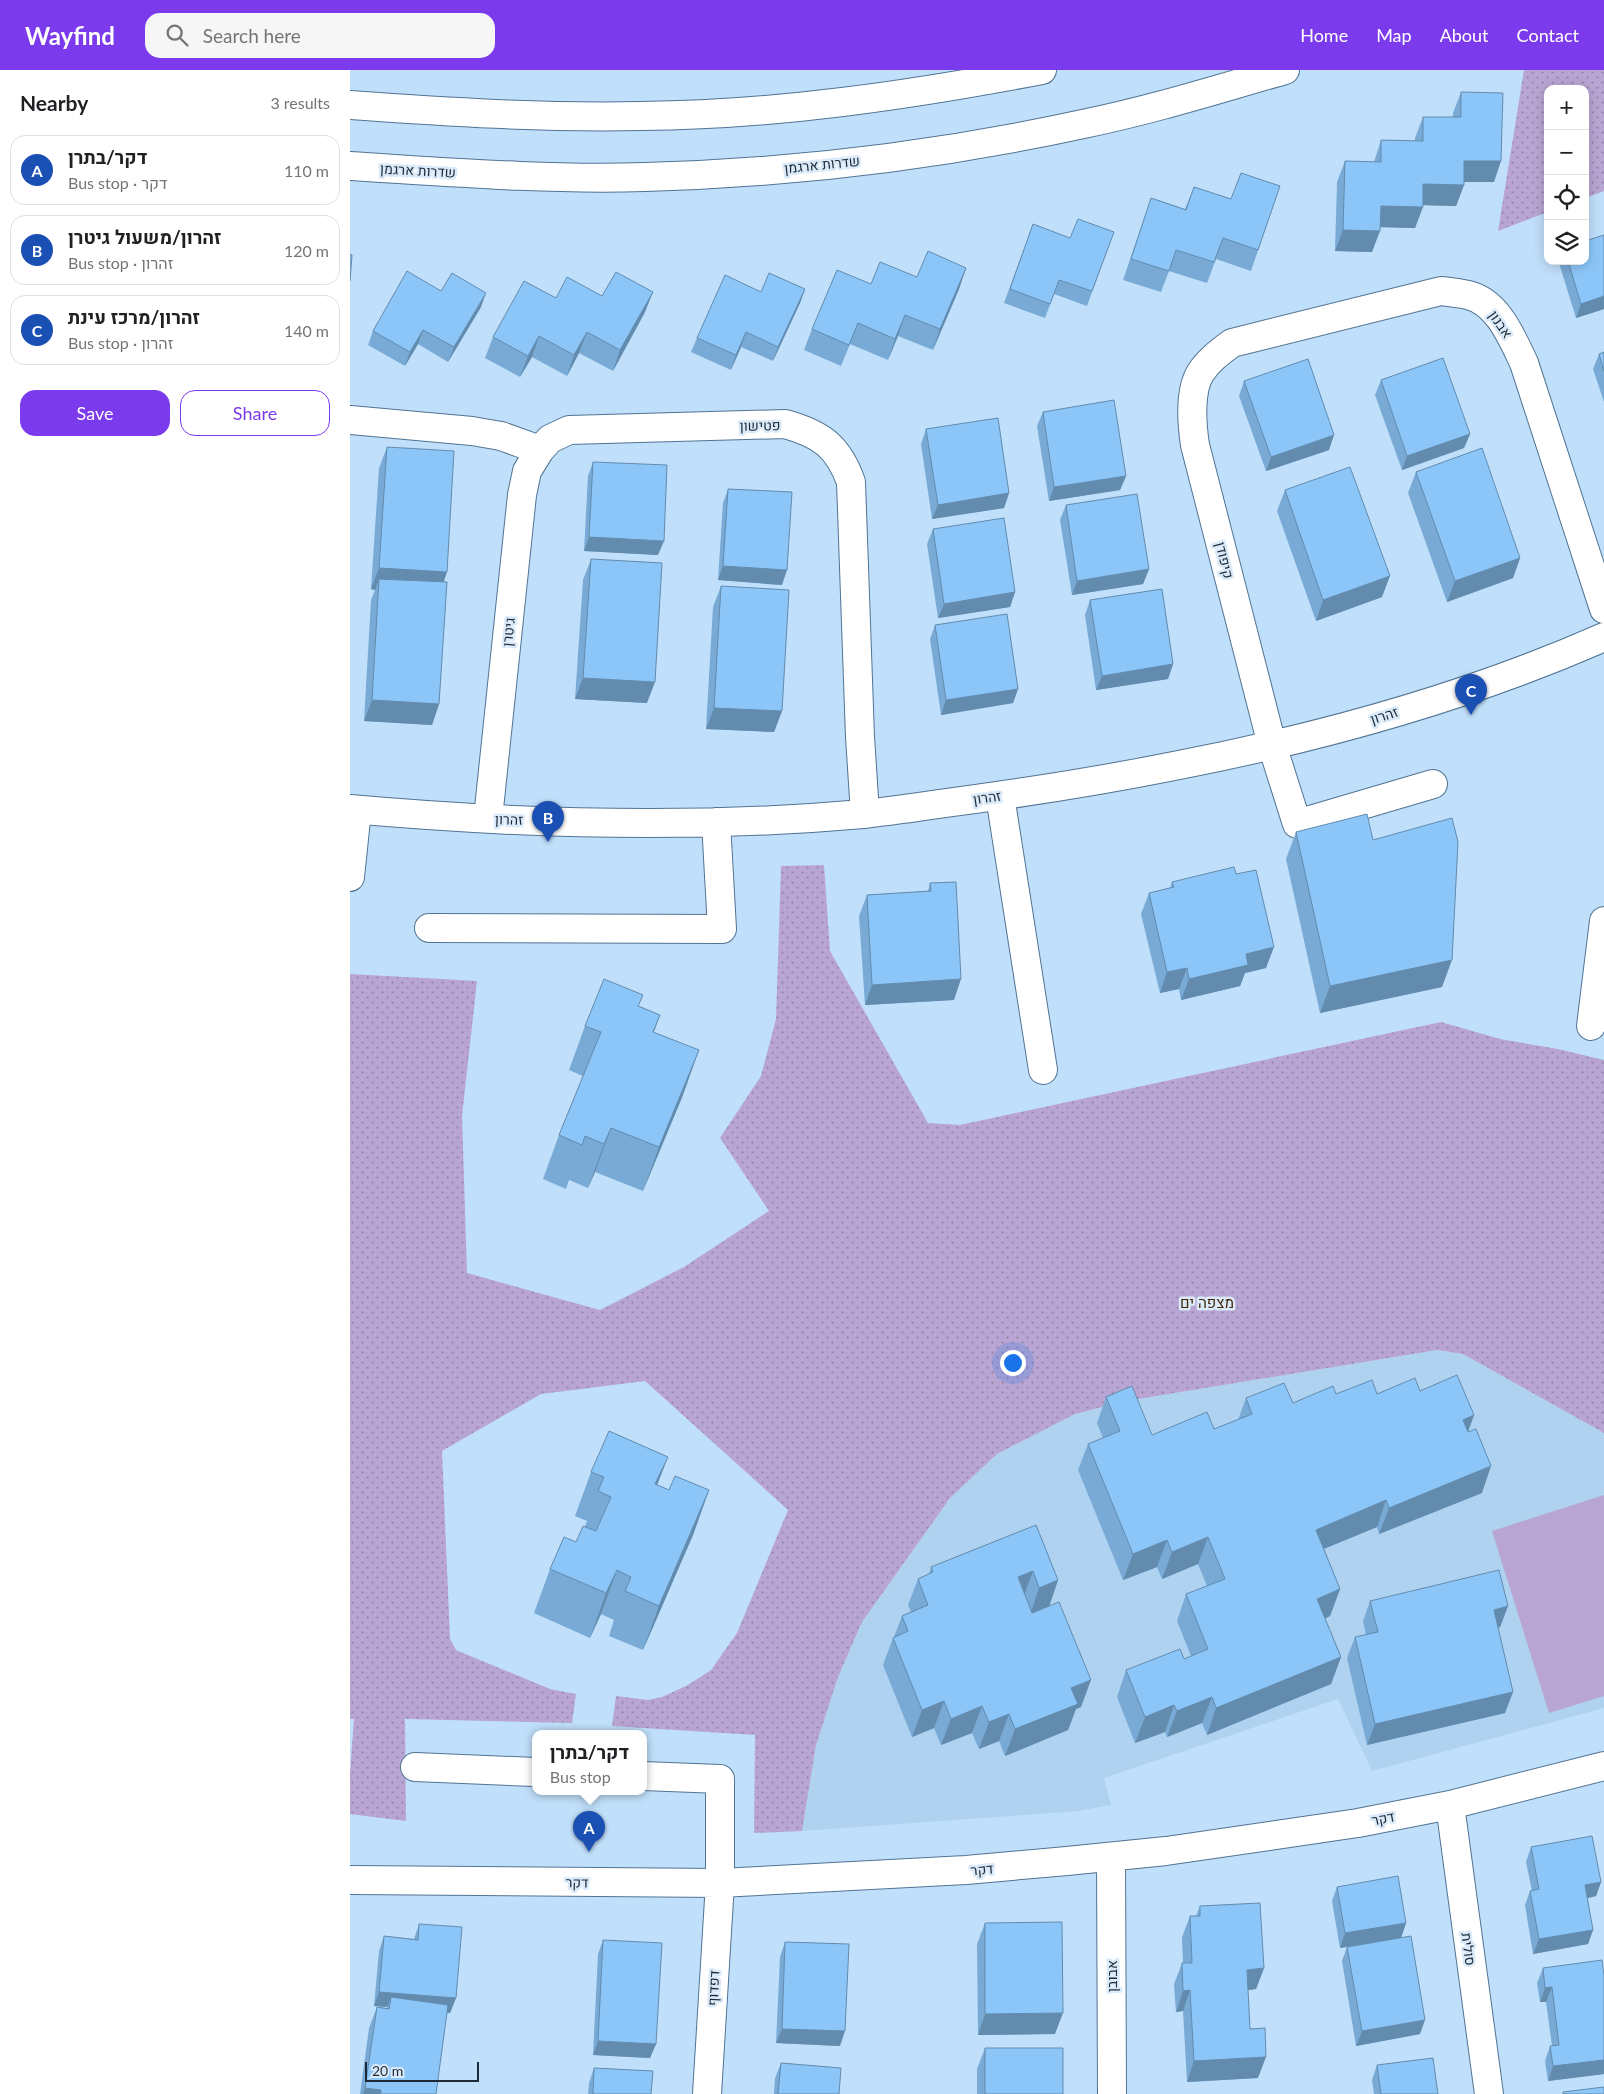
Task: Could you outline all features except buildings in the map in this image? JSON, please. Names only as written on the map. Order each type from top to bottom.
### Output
[{"type":"street","points":[[350,105],[569,116],[720,113],[888,96],[1042,70]]},
{"type":"street","name":"שדרות ארגמן","points":[[350,166],[493,175],[634,177],[808,167],[961,147],[1084,124],[1183,100],[1285,70]]},
{"type":"street","name":"אבנון","points":[[1199,374],[1213,357],[1232,343],[1441,291],[1470,295],[1493,310],[1508,330],[1524,362],[1604,609]]},
{"type":"street","name":"קיפודן","points":[[1199,374],[1194,396],[1192,423],[1195,445],[1272,745],[1297,824],[1432,784]]},
{"type":"street","points":[[350,420],[472,430],[502,436],[540,450]]},
{"type":"street","name":"פטישון","points":[[540,450],[550,439],[569,430],[785,424],[808,431],[832,447],[844,463],[851,482],[860,737],[865,814]]},
{"type":"street","name":"גיטרן","points":[[488,818],[522,495],[527,471],[540,450]]},
{"type":"street","name":"זהרון","points":[[354,810],[488,818],[622,822],[716,822],[865,814],[1000,796],[1126,776],[1272,745],[1360,723],[1476,686],[1604,637]]},
{"type":"street","points":[[1000,796],[1043,1070]]},
{"type":"street","points":[[350,877],[354,810]]},
{"type":"street","points":[[429,928],[722,930],[716,822]]},
{"type":"street","points":[[1591,1026],[1604,921]]},
{"type":"street","name":"דקר","points":[[350,1880],[720,1883],[956,1870],[1111,1857],[1262,1838],[1358,1823],[1450,1805],[1604,1766]]},
{"type":"street","points":[[415,1767],[532,1772]]},
{"type":"street","name":"דפדוף","points":[[647,1776],[720,1779],[720,1883],[707,2094]]},
{"type":"street","name":"סולית","points":[[1450,1805],[1489,2094]]},
{"type":"street","name":"אבובן","points":[[1111,1857],[1112,2094]]},
{"type":"shaded area","points":[[1524,70],[1604,70],[1604,191],[1589,197],[1589,85],[1544,85],[1544,214],[1498,231]]},
{"type":"shaded area","points":[[824,865],[830,951],[928,1123],[960,1125],[1441,1022],[1500,1039],[1558,1049],[1604,1060],[1604,1433],[1463,1354],[1437,1350],[1126,1401],[1075,1414],[997,1454],[950,1498],[862,1622],[838,1677],[816,1745],[802,1831],[754,1833],[755,1735],[612,1726],[616,1696],[648,1700],[662,1697],[688,1685],[711,1670],[737,1633],[788,1510],[645,1381],[541,1394],[442,1451],[450,1639],[456,1650],[550,1689],[576,1694],[572,1723],[405,1719],[406,1821],[350,1814],[350,1774],[354,1719],[350,1719],[350,974],[477,981],[462,1116],[467,1273],[600,1310],[684,1267],[769,1211],[720,1138],[761,1076],[776,1019],[781,866]]},
{"type":"shaded area","points":[[1437,1350],[1463,1354],[1604,1433],[1604,1708],[1372,1771],[1338,1699],[1104,1778],[1111,1805],[1079,1811],[802,1831],[816,1745],[838,1677],[862,1622],[950,1498],[997,1454],[1075,1414],[1126,1401]]},
{"type":"shaded area","points":[[1604,1495],[1604,1696],[1549,1713],[1492,1531]]},
{"type":"place","name":"זהרון/מרכז עינת","points":[[1471,715]]},
{"type":"place","name":"זהרון/משעול גיטרן","points":[[548,842]]},
{"type":"place","name":"דקר/בתרן","points":[[589,1852]]},
{"type":"district","name":"מצפה ים","points":[[1207,1302]]}]
